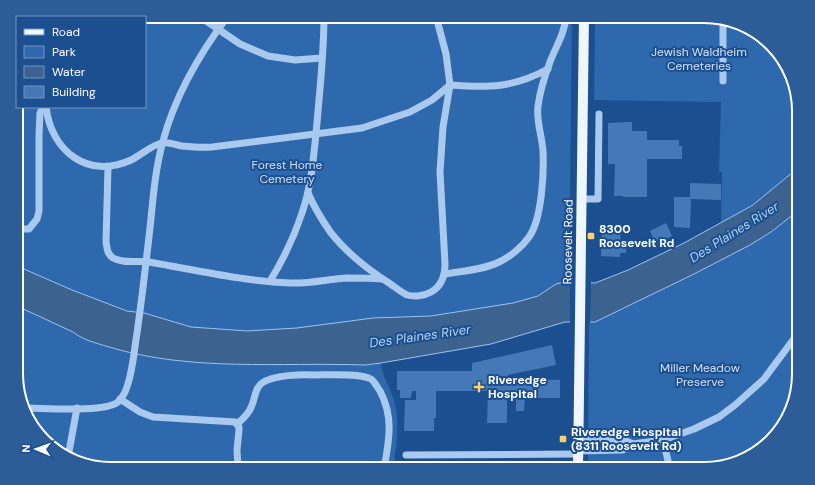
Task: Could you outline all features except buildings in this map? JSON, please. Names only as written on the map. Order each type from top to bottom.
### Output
[{"type":"main road","name":"Roosevelt Road","points":[[578,462],[584,23]]},
{"type":"lane","points":[[211,23],[240,44],[268,56],[296,60],[322,58]]},
{"type":"lane","points":[[30,408],[77,408],[114,405],[120,399],[128,385],[141,302],[154,186],[162,142],[169,119],[187,79],[223,23]]},
{"type":"lane","points":[[270,281],[292,240],[303,212],[308,193],[316,134],[324,23]]},
{"type":"lane","points":[[308,193],[322,220],[341,244],[367,269],[407,295],[421,296],[437,288],[445,274],[440,172],[443,127],[450,85],[446,54],[438,23]]},
{"type":"lane","points":[[445,274],[499,262],[521,247],[533,230],[539,206],[543,164],[538,106],[548,69],[563,32],[565,23]]},
{"type":"lane","points":[[723,25],[723,80]]},
{"type":"lane","points":[[45,108],[52,132],[70,155],[84,164],[108,167],[131,161],[162,142],[195,148],[205,148],[362,128],[410,112],[432,100],[450,85],[480,87],[507,85],[529,79],[548,69]]},
{"type":"lane","points":[[23,229],[29,229],[37,219],[39,211],[40,113],[44,108]]},
{"type":"lane","points":[[582,199],[598,199],[599,114]]},
{"type":"lane","points":[[108,167],[106,242],[108,253],[123,262],[146,262],[236,278],[270,281],[303,283],[347,278],[383,280]]},
{"type":"lane","points":[[406,454],[578,453],[623,450],[633,444],[663,440],[694,429],[719,417],[735,405],[764,379],[792,341]]},
{"type":"lane","points":[[238,424],[252,406],[259,386],[262,382],[270,379],[307,374],[360,376],[370,379],[376,384],[382,395],[387,411],[390,426],[385,462]]},
{"type":"lane","points":[[120,399],[140,412],[153,417],[231,421],[238,424]]},
{"type":"lane","points":[[69,451],[77,408]]},
{"type":"lane","points":[[238,424],[238,462]]},
{"type":"lane","points":[[578,439],[624,440],[633,444]]},
{"type":"lane","points":[[663,440],[668,462]]},
{"type":"green space","name":"Forest Home Cemetery","points":[[146,23],[572,23],[569,281],[556,284],[538,296],[513,303],[431,316],[373,318],[298,328],[247,331],[191,327],[144,313],[127,311],[72,290],[23,269],[23,108],[146,108]]},
{"type":"green space","name":"Jewish Waldheim Cemeteries","points":[[595,23],[704,23],[727,26],[738,30],[758,41],[770,53],[783,72],[792,105],[792,173],[753,205],[721,224],[722,172],[719,172],[721,102],[594,100]]},
{"type":"green space","name":"Miller Meadow Preserve","points":[[792,216],[792,380],[789,397],[785,408],[774,428],[758,444],[727,459],[710,462],[588,462],[589,323],[595,322],[694,274],[750,245],[771,232]]},
{"type":"green space","points":[[23,309],[95,343],[140,355],[172,360],[236,364],[365,365],[381,363],[383,374],[394,399],[397,420],[394,462],[111,462],[88,459],[57,444],[56,429],[43,429],[32,413],[26,397],[24,386]]},
{"type":"water","name":"Des Plaines River","points":[[792,173],[792,216],[771,232],[750,245],[694,274],[595,322],[565,322],[491,344],[381,363],[365,365],[236,364],[172,360],[140,355],[99,344],[85,339],[23,309],[23,269],[72,290],[127,311],[144,313],[191,327],[247,331],[297,328],[373,318],[431,316],[513,303],[538,296],[556,284],[569,281],[595,283],[628,270],[684,243],[753,205]]},
{"type":"pier","points":[[570,280],[591,281],[590,323],[570,323]]},
{"type":"place","name":"8300 Roosevelt Rd","points":[[591,236]]},
{"type":"place","name":"Riveredge Hospital","points":[[479,387]]},
{"type":"place","name":"Riveredge Hospital (8311 Roosevelt Rd)","points":[[563,439]]}]
